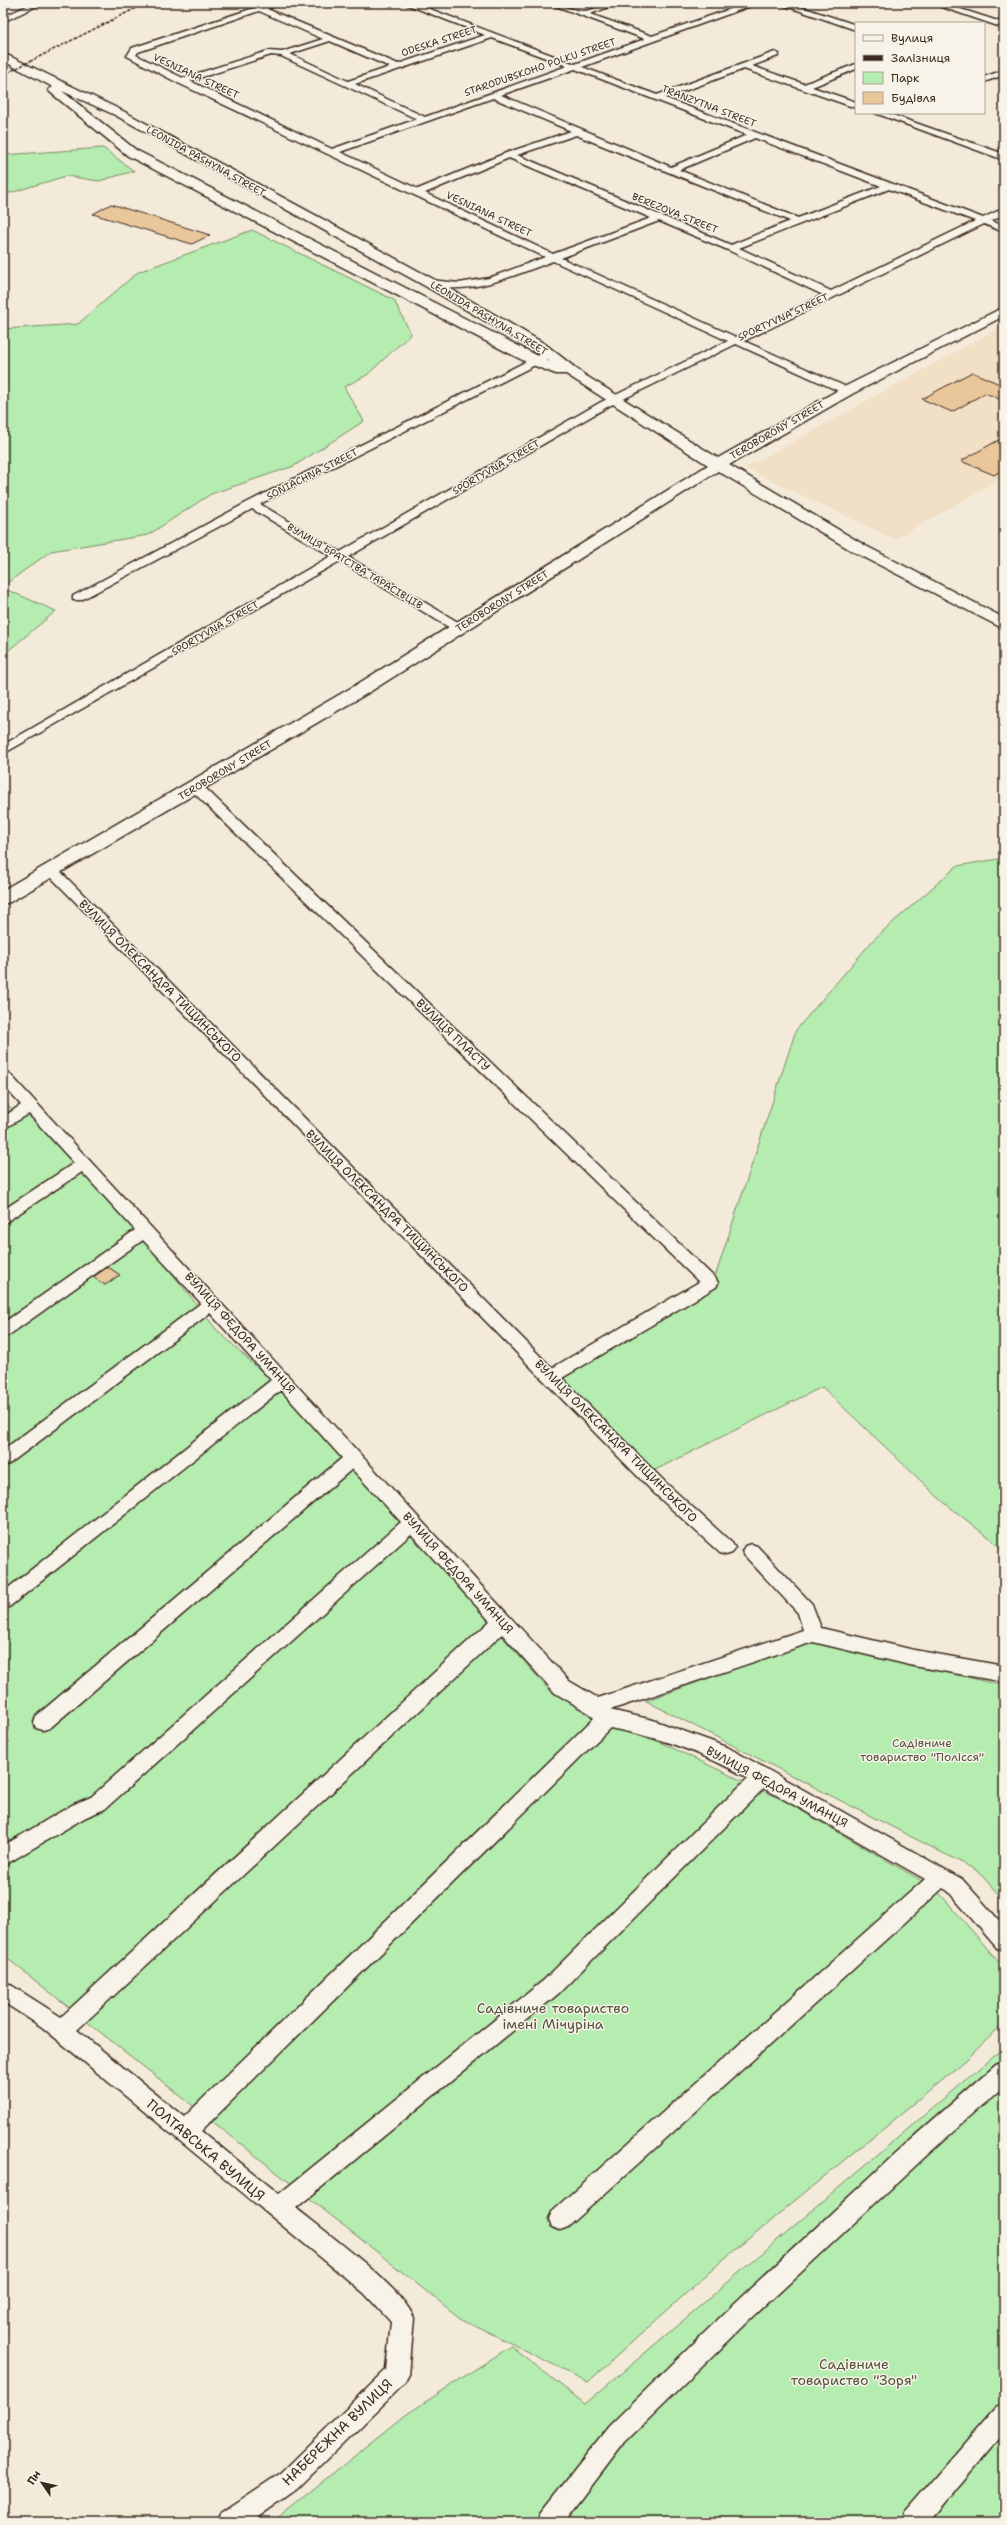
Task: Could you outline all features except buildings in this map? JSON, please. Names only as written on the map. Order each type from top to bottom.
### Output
[{"type":"main road","points":[[3,56],[33,73]]},
{"type":"main road","name":"LEONIDA PASHYNA STREET","points":[[33,73],[119,113],[430,283],[549,354],[578,377]]},
{"type":"main road","name":"LEONIDA PASHYNA STREET","points":[[33,73],[109,136],[132,153],[256,219],[534,361],[578,377]]},
{"type":"main road","points":[[160,168],[197,157]]},
{"type":"main road","points":[[256,219],[290,207]]},
{"type":"main road","name":"TEROBORONY STREET","points":[[3,898],[52,871],[362,689],[784,424],[1004,311]]},
{"type":"main road","points":[[578,377],[718,465],[860,549],[1004,624]]},
{"type":"street","points":[[3,20],[39,3]]},
{"type":"street","points":[[260,9],[277,3]]},
{"type":"street","name":"TRANZYTNA STREET","points":[[407,3],[490,36],[1004,229]]},
{"type":"street","points":[[552,3],[652,39]]},
{"type":"street","points":[[583,14],[615,3]]},
{"type":"street","name":"STARODUBSKOHO POLKU STREET","points":[[332,152],[755,3]]},
{"type":"street","points":[[781,3],[855,28]]},
{"type":"street","points":[[934,3],[1004,26]]},
{"type":"street","name":"ODESKA STREET","points":[[260,9],[398,66],[394,68]]},
{"type":"street","name":"VESNIANA STREET","points":[[260,9],[135,50],[131,56],[554,258],[733,341],[847,391]]},
{"type":"street","name":"ODESKA STREET","points":[[348,84],[490,36]]},
{"type":"street","points":[[283,54],[330,39]]},
{"type":"street","points":[[181,81],[271,53],[283,54],[423,119]]},
{"type":"street","points":[[656,98],[775,54]]},
{"type":"street","points":[[744,66],[855,105]]},
{"type":"street","points":[[804,87],[855,66]]},
{"type":"street","points":[[985,71],[1000,74]]},
{"type":"street","points":[[985,80],[1000,74]]},
{"type":"street","points":[[492,95],[573,128],[576,132],[800,222]]},
{"type":"street","points":[[882,114],[1004,157]]},
{"type":"street","points":[[893,118],[903,114]]},
{"type":"street","points":[[418,193],[509,155],[576,132]]},
{"type":"street","points":[[671,170],[754,135]]},
{"type":"street","name":"BEREZOVA STREET","points":[[509,155],[731,248],[831,295]]},
{"type":"street","points":[[731,248],[888,186]]},
{"type":"street","name":"SPORTYVNA STREET","points":[[3,750],[615,399],[733,341],[985,222],[1004,211]]},
{"type":"street","points":[[430,283],[459,286],[492,281],[658,218]]},
{"type":"street","name":"SONIACHNA STREET","points":[[77,598],[252,504],[549,354]]},
{"type":"street","name":"ВУЛИЦЯ БРАТСТВА ТАРАСІВЦІВ","points":[[252,504],[459,628]]},
{"type":"street","name":"ВУЛИЦЯ ПЛАСТУ","points":[[196,787],[710,1283],[551,1378]]},
{"type":"street","name":"ВУЛИЦЯ ОЛЕКСАНДРА ТИЩИНСЬКОГО","points":[[52,871],[660,1488],[726,1548]]},
{"type":"street","name":"ВУЛИЦЯ ФЕДОРА УМАНЦЯ","points":[[3,1076],[29,1107],[85,1163],[562,1687],[601,1713],[653,1728],[720,1753],[940,1878],[955,1885],[1004,1941]]},
{"type":"street","points":[[3,1124],[29,1107]]},
{"type":"street","points":[[3,1218],[85,1163]]},
{"type":"street","points":[[3,1331],[146,1230]]},
{"type":"street","points":[[3,1459],[212,1303]]},
{"type":"street","points":[[3,1602],[282,1380]]},
{"type":"street","points":[[43,1722],[354,1458]]},
{"type":"street","points":[[3,1857],[79,1811],[98,1803],[413,1522]]},
{"type":"street","points":[[751,1551],[806,1609],[813,1634]]},
{"type":"street","points":[[61,2031],[502,1622]]},
{"type":"street","points":[[185,2132],[601,1713],[813,1634],[914,1658],[1004,1674]]},
{"type":"street","points":[[278,2209],[551,1987],[762,1777]]},
{"type":"street","points":[[560,2218],[940,1878]]},
{"type":"street","name":"ПОЛТАВСЬКА ВУЛИЦЯ","points":[[3,1990],[61,2031],[372,2285],[403,2318]]},
{"type":"street","points":[[549,2522],[617,2434],[745,2309],[918,2148],[1004,2072]]},
{"type":"street","name":"НАБЕРЕЖНА ВУЛИЦЯ","points":[[230,2522],[289,2481],[397,2375],[403,2318]]},
{"type":"street","points":[[913,2522],[1004,2415]]},
{"type":"shaded area","points":[[999,328],[1004,330],[1004,477],[895,539],[745,468]]},
{"type":"green space","points":[[103,148],[134,171],[99,181],[66,176],[3,195],[3,155]]},
{"type":"green space","points":[[252,230],[394,300],[411,334],[367,375],[344,387],[364,421],[294,466],[211,494],[148,535],[51,551],[3,586],[3,329],[78,324],[138,272]]},
{"type":"green space","points":[[3,588],[56,611],[3,655]]},
{"type":"green space","points":[[1004,858],[1004,1550],[941,1500],[822,1387],[649,1473],[556,1377],[713,1283],[796,1030],[874,939],[957,866]]},
{"type":"green space","name":"Садівниче товариство імені Мічуріна","points":[[3,1100],[14,1112],[33,1114],[52,1141],[133,1224],[216,1329],[311,1418],[549,1690],[783,1800],[936,1889],[1004,1968],[1004,2023],[966,2060],[725,2258],[588,2382],[460,2318],[3,1955]]},
{"type":"green space","name":"Садівниче товариство \"Полісся\"","points":[[813,1640],[1004,1686],[1004,1901],[978,1871],[646,1701]]},
{"type":"green space","name":"Садівниче товариство \"Зоря\"","points":[[1004,2047],[1004,2522],[272,2522],[407,2414],[511,2346],[585,2404]]},
{"type":"railway","points":[[3,75],[146,3]]}]
